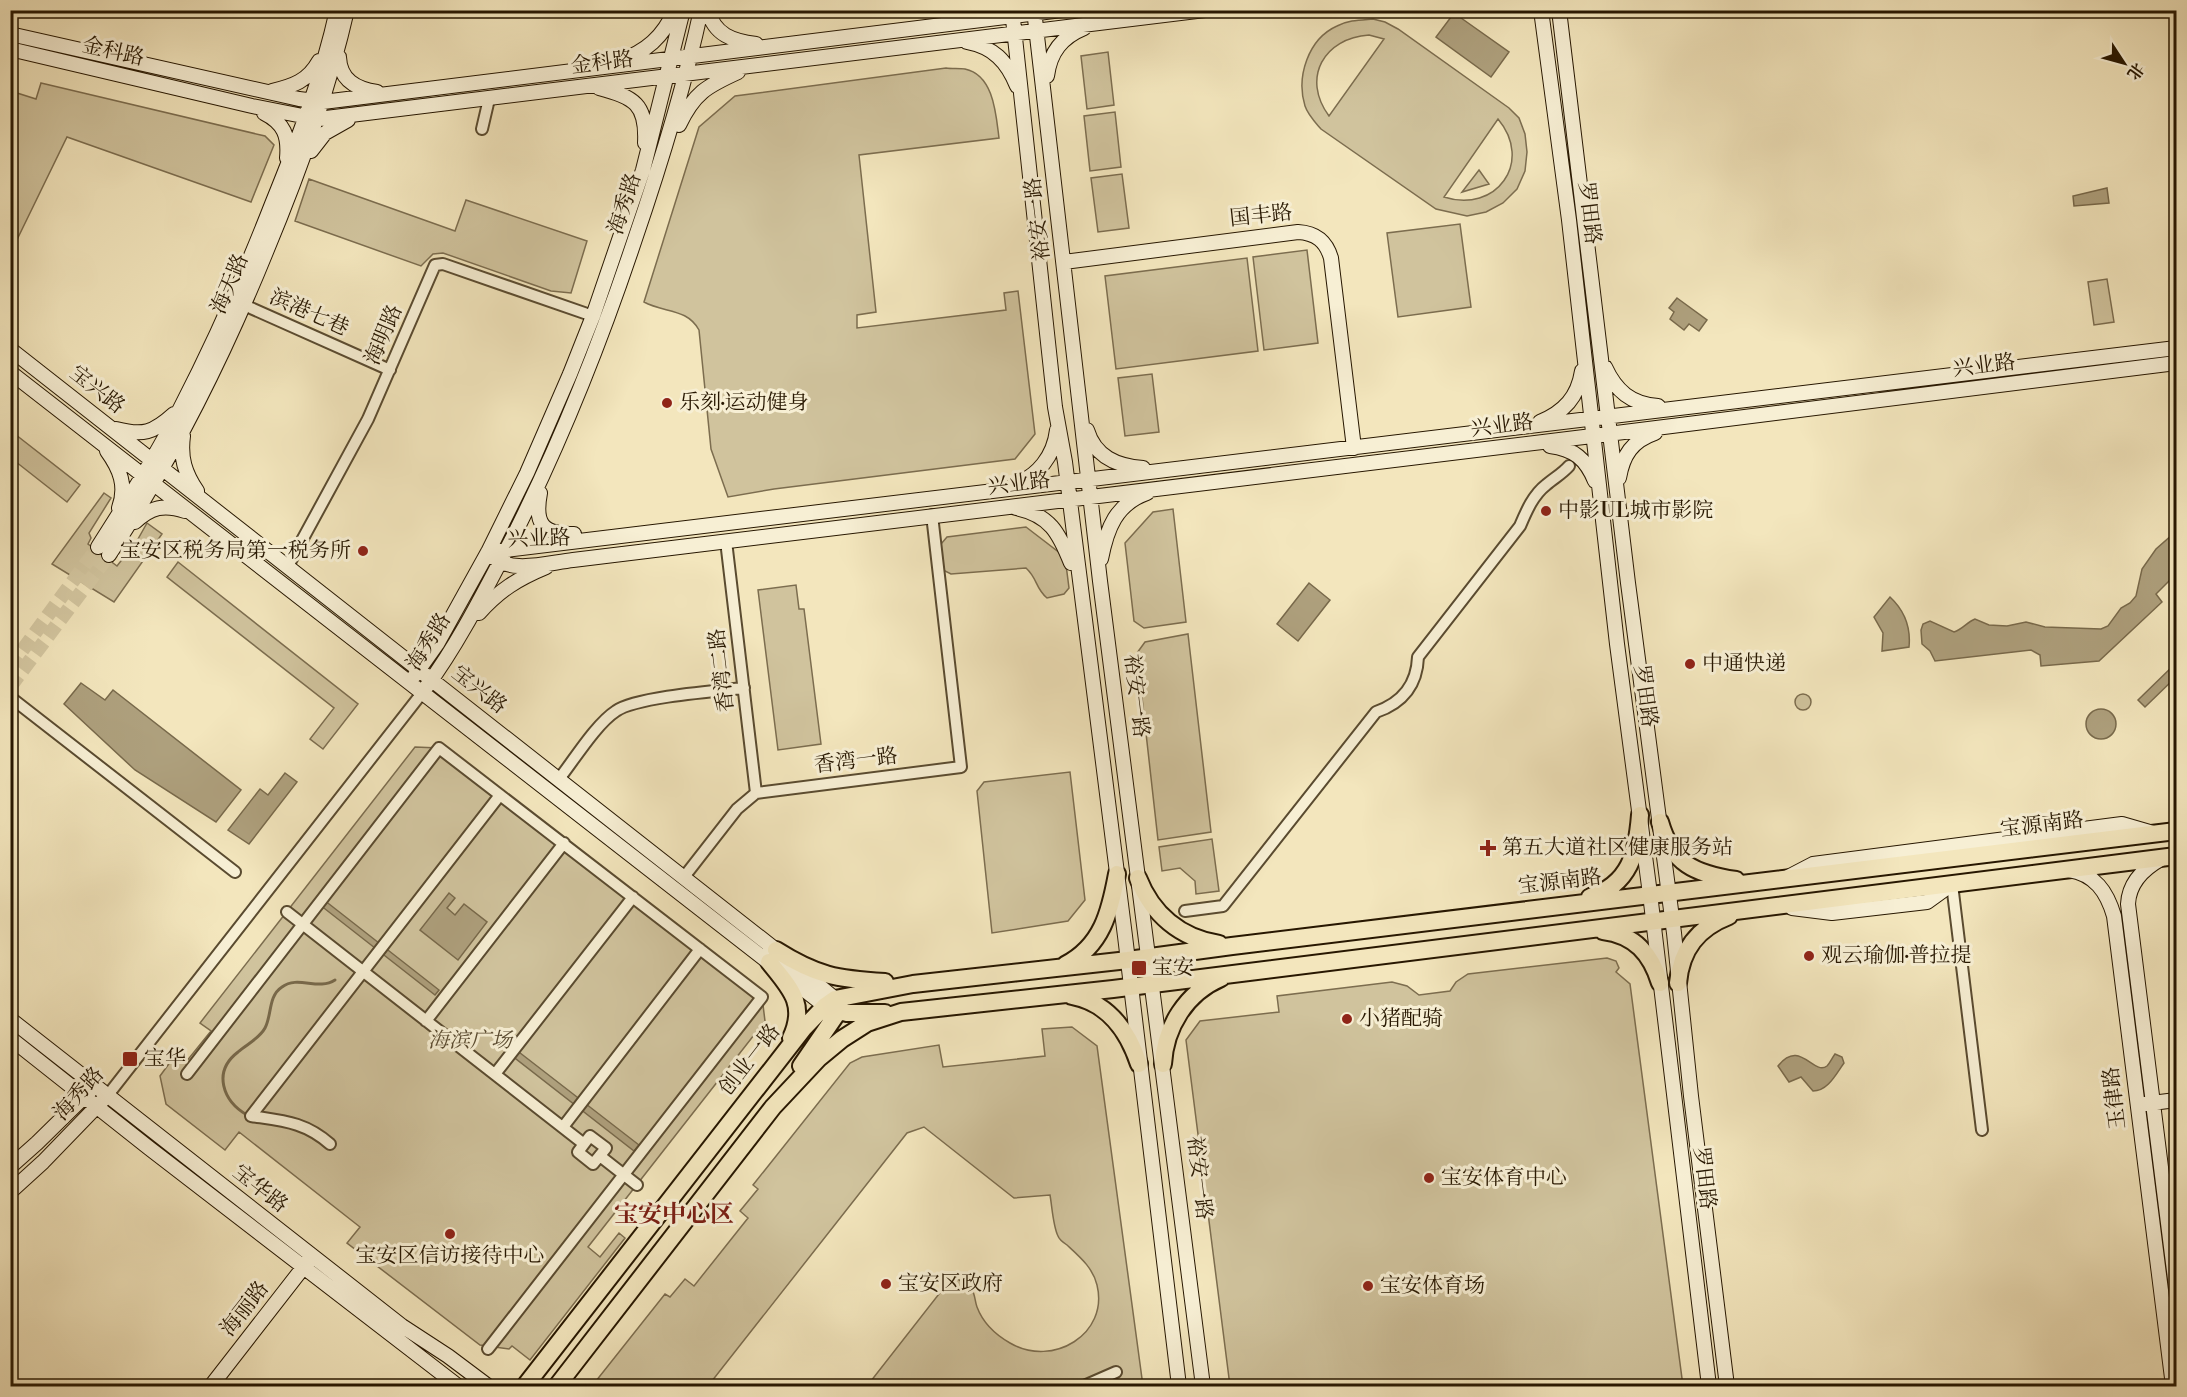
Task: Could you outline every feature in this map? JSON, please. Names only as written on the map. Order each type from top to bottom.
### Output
[{"type":"main road","name":"海天路","points":[[334,44],[337,10]]},
{"type":"main road","name":"海天路","points":[[103,551],[157,464],[224,321],[283,178],[312,118],[334,44],[347,10]]},
{"type":"main road","points":[[596,69],[628,58],[647,48],[666,29],[675,10]]},
{"type":"main road","name":"海秀路","points":[[409,683],[459,606],[549,426],[593,316],[643,170],[683,10]]},
{"type":"main road","name":"海秀路","points":[[422,693],[459,635],[499,563],[568,419],[619,288],[659,167],[691,57],[701,10]]},
{"type":"main road","points":[[708,10],[714,25],[730,38],[776,47]]},
{"type":"main road","points":[[955,24],[976,10]]},
{"type":"main road","name":"金科路","points":[[10,34],[318,102],[776,47],[955,24],[1012,14],[1062,10]]},
{"type":"main road","name":"金科路","points":[[10,49],[312,118],[489,99],[1204,10]]},
{"type":"main road","points":[[1536,10],[1544,28]]},
{"type":"main road","name":"罗田路","points":[[1541,10],[1709,1386]]},
{"type":"main road","name":"罗田路","points":[[1559,10],[1608,418],[1669,892],[1727,1386]]},
{"type":"main road","points":[[1562,32],[1564,10]]},
{"type":"main road","name":"裕安一路","points":[[1034,12],[1100,581],[1203,1386]]},
{"type":"main road","name":"裕安一路","points":[[1012,14],[1055,407],[1067,482],[1128,960],[1179,1386]]},
{"type":"main road","points":[[1045,93],[1048,66],[1057,47],[1071,35],[1100,22]]},
{"type":"main road","points":[[956,40],[982,46],[998,54],[1008,68],[1022,99]]},
{"type":"main road","points":[[267,92],[294,86],[309,76],[334,44]]},
{"type":"main road","points":[[334,44],[341,72],[349,81],[366,90],[388,94]]},
{"type":"main road","points":[[659,167],[693,99],[706,87],[750,66]]},
{"type":"main road","points":[[591,86],[627,96],[638,105],[645,121],[643,170]]},
{"type":"main road","points":[[252,106],[270,116],[285,130],[288,148],[283,178]]},
{"type":"main road","points":[[298,173],[315,144],[325,133],[358,114]]},
{"type":"main road","name":"海天路","points":[[157,464],[183,432],[244,305],[298,173],[312,118]]},
{"type":"main road","name":"国丰路","points":[[1064,262],[1298,232],[1310,233],[1320,238],[1327,246],[1331,258],[1354,448]]},
{"type":"main road","name":"兴业路","points":[[488,552],[2176,348]]},
{"type":"main road","name":"宝兴路","points":[[10,349],[684,877],[772,956]]},
{"type":"main road","points":[[1600,352],[1609,376],[1624,395],[1640,404],[1681,409]]},
{"type":"main road","points":[[1524,428],[1552,416],[1571,401],[1580,381],[1584,354]]},
{"type":"main road","name":"兴业路","points":[[488,552],[499,563],[512,566],[561,561],[1680,426],[2176,363]]},
{"type":"main road","name":"宝兴路","points":[[10,372],[422,693],[772,956],[833,1005]]},
{"type":"main road","points":[[1080,405],[1088,434],[1098,452],[1106,458],[1126,466],[1175,470]]},
{"type":"main road","points":[[1001,490],[1029,478],[1048,458],[1057,432],[1055,407]]},
{"type":"main road","points":[[111,427],[135,434],[147,432],[164,424],[181,409]]},
{"type":"main road","points":[[1618,498],[1620,471],[1630,448],[1636,442],[1652,434],[1680,426]]},
{"type":"main road","points":[[183,432],[182,464],[188,478],[203,500]]},
{"type":"main road","points":[[101,442],[114,460],[122,477],[120,525]]},
{"type":"main road","points":[[1527,444],[1558,447],[1578,454],[1591,471],[1601,500]]},
{"type":"main road","points":[[546,469],[537,510],[544,527],[555,534],[606,537]]},
{"type":"main road","points":[[1100,581],[1106,536],[1115,515],[1126,504],[1143,495],[1179,486]]},
{"type":"main road","points":[[1005,506],[1030,511],[1051,525],[1065,546],[1078,581]]},
{"type":"main road","points":[[120,525],[158,507],[176,508],[194,515]]},
{"type":"main road","points":[[459,635],[490,601],[511,583],[561,561]]},
{"type":"main road","points":[[1575,902],[1597,895],[1622,877],[1635,854],[1640,815]]},
{"type":"main road","points":[[1660,822],[1670,848],[1686,866],[1709,875],[1755,883]]},
{"type":"main road","name":"宝源南路","points":[[1128,960],[1575,902],[1782,880],[2176,830]]},
{"type":"main road","points":[[557,1386],[773,1107],[812,1065],[842,1039],[867,1023],[901,1012],[1130,987],[2171,858]]},
{"type":"main road","name":"玉律路","points":[[2171,858],[2146,869],[2131,887],[2128,904],[2176,1287]]},
{"type":"main road","name":"玉律路","points":[[2061,870],[2077,872],[2098,883],[2110,902],[2115,922],[2136,1105],[2173,1386]]},
{"type":"main road","points":[[1059,968],[1083,954],[1100,933],[1108,914],[1117,874]]},
{"type":"main road","points":[[1138,878],[1156,911],[1177,929],[1200,940],[1232,946]]},
{"type":"main road","points":[[1678,983],[1682,959],[1697,935],[1722,919],[1747,909]]},
{"type":"main road","points":[[2115,922],[2120,916],[2125,916],[2129,921]]},
{"type":"main road","points":[[1590,929],[1621,935],[1641,947],[1652,961],[1660,983]]},
{"type":"main road","points":[[772,956],[828,976],[913,984]]},
{"type":"main road","points":[[772,956],[790,987],[797,1008],[797,1022],[781,1057]]},
{"type":"main road","points":[[773,1107],[833,1005],[913,984],[1128,960]]},
{"type":"main road","points":[[1163,1064],[1171,1026],[1185,1004],[1204,987],[1235,973]]},
{"type":"main road","points":[[1065,994],[1077,996],[1099,1006],[1116,1019],[1128,1036],[1139,1064]]},
{"type":"main road","points":[[833,1005],[901,1012]]},
{"type":"main road","name":"创业一路","points":[[525,1386],[781,1057],[833,1005]]},
{"type":"main road","name":"宝华路","points":[[10,1019],[176,1149],[453,1383]]},
{"type":"main road","name":"宝华路","points":[[10,1038],[166,1161],[488,1386]]},
{"type":"main road","name":"海秀路","points":[[10,1167],[95,1085]]},
{"type":"main road","name":"海秀路","points":[[10,1192],[108,1095]]},
{"type":"main road","points":[[2136,1105],[2176,1100]]},
{"type":"main road","points":[[166,1161],[163,1156],[164,1151],[170,1147],[176,1149]]},
{"type":"main road","name":"海丽路","points":[[211,1386],[308,1262]]},
{"type":"main road","points":[[453,1383],[461,1378],[463,1370],[459,1364]]},
{"type":"street","points":[[482,129],[489,99]]},
{"type":"street","name":"海明路","points":[[288,566],[350,454],[390,370],[432,269],[437,264],[593,316]]},
{"type":"street","name":"滨港七巷","points":[[244,305],[390,370]]},
{"type":"street","points":[[1185,911],[1223,906],[1376,712],[1399,701],[1408,691],[1414,680],[1418,657],[1520,526],[1529,505],[1544,485],[1561,475],[1569,466]]},
{"type":"street","name":"香湾一路","points":[[756,794],[961,767],[932,515]]},
{"type":"street","name":"香湾二路","points":[[726,541],[756,794]]},
{"type":"street","points":[[559,779],[604,722],[621,707],[638,702],[744,688]]},
{"type":"street","name":"海秀路","points":[[108,1095],[422,693]]},
{"type":"street","points":[[10,697],[235,872]]},
{"type":"street","points":[[187,1074],[440,748],[762,997],[488,1349]]},
{"type":"street","points":[[684,877],[737,809],[756,794]]},
{"type":"street","points":[[330,1144],[311,1129],[298,1124],[252,1116],[500,795]]},
{"type":"street","points":[[426,1021],[564,843]]},
{"type":"street","points":[[1952,884],[1982,1130]]},
{"type":"street","points":[[495,1074],[633,897]]},
{"type":"street","points":[[287,912],[584,1144],[590,1136],[606,1148],[600,1156],[637,1185]]},
{"type":"street","points":[[563,1127],[700,949]]},
{"type":"street","points":[[1083,1386],[1116,1372]]},
{"type":"green space","points":[[1373,19],[1398,29],[1509,108],[1519,118],[1525,134],[1527,152],[1525,171],[1517,189],[1503,203],[1486,212],[1467,216],[1436,209],[1321,129],[1312,118],[1305,106],[1302,83],[1312,49],[1327,32],[1341,24]],"holes":[[[1369,35],[1384,39],[1329,116],[1321,102],[1317,88],[1317,74],[1322,62],[1329,52],[1340,44],[1353,38]],[[1498,119],[1508,135],[1512,152],[1510,167],[1504,180],[1493,191],[1479,198],[1463,200],[1444,197]]]},
{"type":"green space","points":[[1108,52],[1114,105],[1087,109],[1081,56]]},
{"type":"green space","points":[[946,68],[965,69],[982,79],[992,97],[999,138],[859,155],[876,312],[857,315],[857,328],[1006,310],[1004,293],[1018,291],[1035,434],[1015,459],[774,489],[728,497],[711,449],[699,330],[682,314],[644,302],[699,127],[735,96]]},
{"type":"green space","points":[[41,83],[265,136],[274,145],[251,202],[67,137],[11,252],[11,107],[17,93],[36,99]]},
{"type":"green space","points":[[1115,112],[1121,167],[1090,171],[1084,116]]},
{"type":"green space","points":[[1479,170],[1489,184],[1462,192]]},
{"type":"green space","points":[[1122,174],[1129,228],[1098,232],[1091,178]]},
{"type":"green space","points":[[309,179],[455,231],[466,200],[587,241],[571,293],[551,291],[443,253],[433,254],[421,266],[295,221]]},
{"type":"green space","points":[[1460,224],[1471,307],[1398,317],[1387,233]]},
{"type":"green space","points":[[1307,250],[1318,343],[1264,350],[1253,257]]},
{"type":"green space","points":[[1247,258],[1258,351],[1116,369],[1105,276]]},
{"type":"green space","points":[[2107,279],[2114,322],[2094,325],[2088,282]]},
{"type":"green space","points":[[1152,374],[1159,432],[1125,436],[1118,378]]},
{"type":"green space","points":[[11,431],[80,485],[67,502],[11,458]]},
{"type":"green space","points":[[104,493],[111,498],[89,533],[91,538],[88,544],[117,566],[124,557],[129,555],[147,523],[162,534],[114,602],[52,564]]},
{"type":"green space","points":[[1173,509],[1186,622],[1144,628],[1134,621],[1125,543],[1153,512]]},
{"type":"green space","points":[[1026,527],[1065,557],[1069,588],[1064,594],[1047,598],[1026,568],[951,574],[943,570],[941,544],[947,537]]},
{"type":"green space","points":[[178,562],[358,704],[323,749],[310,739],[334,708],[167,577]]},
{"type":"green space","points":[[796,585],[799,609],[804,609],[821,744],[778,750],[758,590]]},
{"type":"green space","points":[[1188,634],[1211,832],[1158,840],[1137,653],[1145,642]]},
{"type":"green space","points":[[1803,694],[1811,702],[1803,710],[1795,702]]},
{"type":"green space","name":"海滨广场","points":[[415,747],[439,748],[762,997],[765,1021],[588,1247],[600,1257],[619,1233],[625,1238],[530,1360],[512,1346],[509,1349],[480,1345],[347,1243],[360,1227],[239,1132],[225,1150],[166,1104],[160,1076],[176,1054],[186,1062],[211,1031],[200,1023]]},
{"type":"green space","points":[[1070,772],[1085,900],[1068,921],[992,933],[977,791],[984,782]]},
{"type":"green space","points":[[1212,839],[1219,891],[1196,894],[1195,881],[1180,868],[1162,871],[1159,847]]},
{"type":"green space","name":"宝安体育中心","points":[[1607,958],[1616,961],[1619,968],[1616,972],[1630,984],[1683,1386],[1230,1386],[1186,1040],[1200,1021],[1279,1012],[1277,996],[1392,982],[1407,986],[1419,995],[1450,991],[1456,982],[1468,974]]},
{"type":"green space","points":[[1072,1027],[1097,1046],[1143,1386],[867,1386],[953,1276],[972,1290],[976,1305],[990,1328],[1010,1343],[1027,1350],[1060,1349],[1074,1342],[1095,1318],[1098,1303],[1097,1285],[1089,1268],[1058,1236],[1050,1195],[1014,1198],[924,1127],[907,1133],[708,1386],[592,1386],[665,1294],[670,1297],[685,1279],[694,1286],[748,1218],[740,1211],[758,1189],[753,1185],[850,1063],[862,1057],[939,1045],[943,1067],[1045,1056],[1042,1029]]},
{"type":"shaded area","points":[[1454,13],[1509,52],[1491,77],[1436,37]]},
{"type":"shaded area","points":[[2107,188],[2109,203],[2074,206],[2073,196]]},
{"type":"shaded area","points":[[1677,298],[1707,320],[1699,331],[1689,324],[1684,330],[1670,319],[1674,312],[1669,308]]},
{"type":"shaded area","points":[[2176,534],[2176,582],[2171,579],[2156,594],[2162,602],[2099,661],[2041,666],[2040,655],[2031,650],[1935,661],[1930,651],[1922,644],[1923,624],[1930,621],[1954,632],[1975,619],[1989,625],[2007,626],[2026,622],[2045,627],[2101,629],[2108,626],[2121,608],[2136,596],[2142,569],[2156,549]]},
{"type":"shaded area","points":[[1309,583],[1330,600],[1298,641],[1277,624]]},
{"type":"shaded area","points":[[1890,597],[1900,608],[1906,620],[1909,647],[1882,651],[1883,633],[1874,617]]},
{"type":"shaded area","points":[[2176,663],[2176,677],[2145,707],[2138,700]]},
{"type":"shaded area","points":[[81,683],[105,700],[113,690],[241,790],[216,822],[135,770],[64,704]]},
{"type":"shaded area","points":[[2101,709],[2112,713],[2116,724],[2112,735],[2101,739],[2090,735],[2086,724],[2090,713]]},
{"type":"shaded area","points":[[285,773],[297,782],[249,844],[228,830],[260,789],[268,795]]},
{"type":"shaded area","points":[[449,893],[455,898],[447,908],[455,915],[464,904],[487,922],[458,960],[420,930]]},
{"type":"shaded area","points":[[324,900],[439,990],[435,995],[320,905]]},
{"type":"shaded area","points":[[515,1049],[639,1145],[634,1151],[511,1055]]},
{"type":"shaded area","points":[[1835,1054],[1842,1057],[1844,1063],[1831,1081],[1818,1090],[1813,1091],[1801,1077],[1789,1082],[1778,1066],[1786,1058],[1799,1056],[1822,1068],[1827,1066]]},
{"type":"waterway","points":[[247,1115],[232,1102],[224,1086],[225,1068],[230,1060],[262,1032],[267,1023],[274,995],[282,987],[295,982],[322,984],[335,980]]},
{"type":"tunnel","points":[[10,667],[98,547]]},
{"type":"tunnel","points":[[10,687],[109,555]]},
{"type":"place","name":"乐刻·运动健身","points":[[667,403]]},
{"type":"place","name":"中影UL城市影院","points":[[1546,511]]},
{"type":"place","name":"宝安区税务局第一税务所","points":[[363,551]]},
{"type":"place","name":"中通快递","points":[[1690,664]]},
{"type":"place","name":"第五大道社区健康服务站","points":[[1488,848]]},
{"type":"place","name":"观云瑜伽·普拉提","points":[[1809,956]]},
{"type":"place","name":"宝安","points":[[1139,968]]},
{"type":"place","name":"小猪配骑","points":[[1347,1019]]},
{"type":"place","name":"宝华","points":[[130,1059]]},
{"type":"place","name":"宝安体育中心","points":[[1429,1178]]},
{"type":"place","name":"宝安区信访接待中心","points":[[450,1234]]},
{"type":"place","name":"宝安区政府","points":[[886,1284]]},
{"type":"place","name":"宝安体育场","points":[[1368,1286]]},
{"type":"district","name":"宝安中心区","points":[[674,1215]]}]
